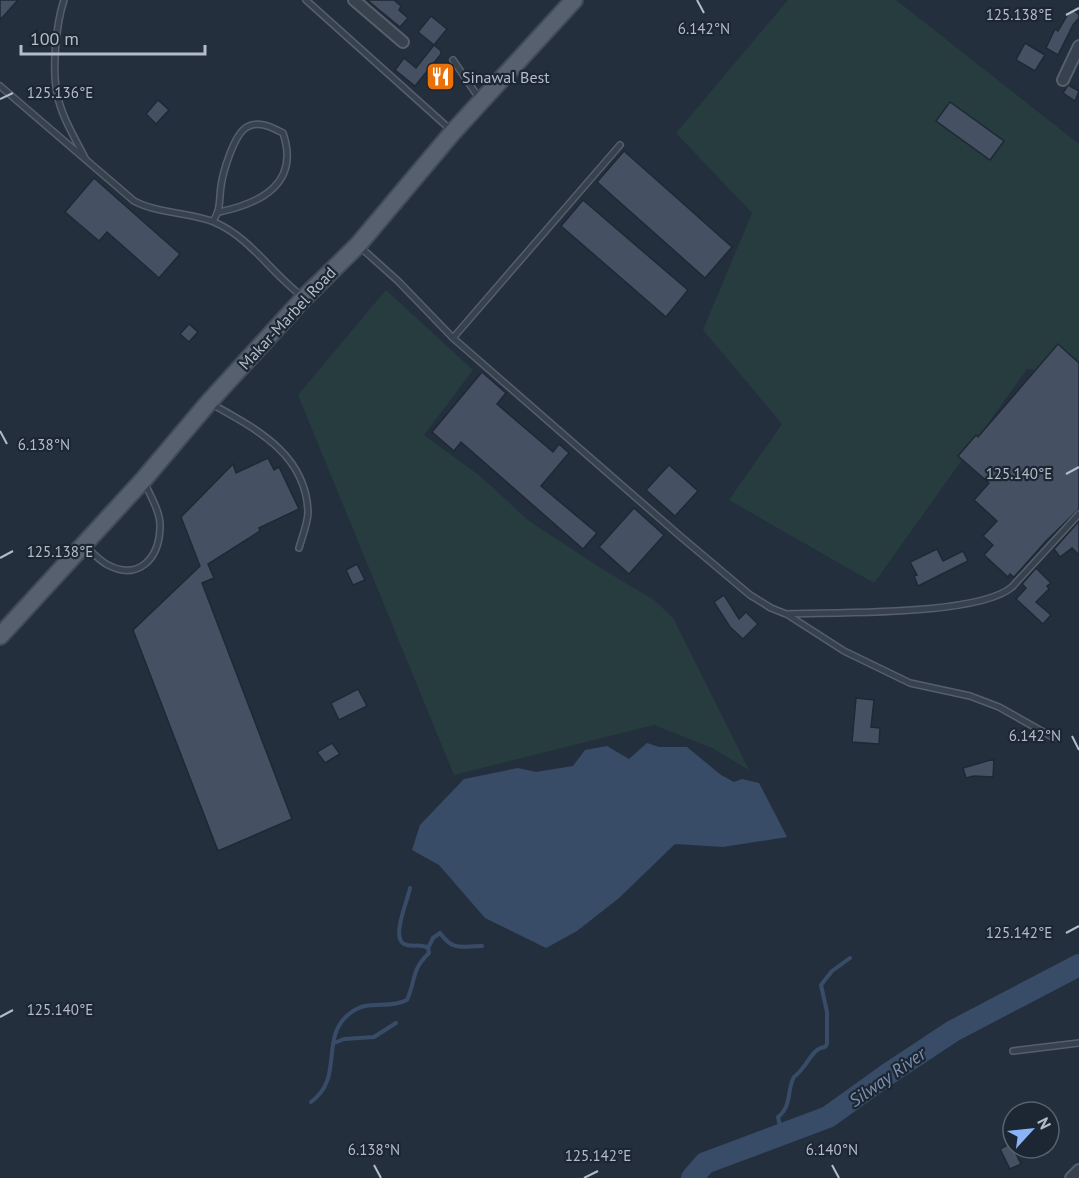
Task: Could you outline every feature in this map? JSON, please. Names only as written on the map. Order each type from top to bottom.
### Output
[{"type":"main road","name":"Makar-Marbel Road","points":[[0,636],[144,479],[208,402],[304,298],[358,245],[453,132],[574,0]]},
{"type":"street","points":[[354,0],[403,42]]},
{"type":"street","points":[[1064,80],[1079,45]]},
{"type":"street","points":[[1071,1178],[1079,1170]]},
{"type":"lane","points":[[64,0],[60,12],[56,51],[57,93],[68,123],[87,162]]},
{"type":"lane","points":[[306,0],[453,132]]},
{"type":"lane","points":[[453,60],[482,102]]},
{"type":"lane","points":[[0,86],[87,162],[140,204],[150,209],[213,221],[231,231],[288,286],[304,298]]},
{"type":"lane","points":[[213,221],[219,212],[221,185],[230,154],[246,127],[268,125],[283,133],[288,148],[288,165],[274,189],[241,208],[219,212]]},
{"type":"lane","points":[[453,338],[621,145]]},
{"type":"lane","points":[[358,245],[398,281],[453,338],[750,595],[786,614],[844,651],[910,683],[970,696],[999,707],[1054,738]]},
{"type":"lane","points":[[208,402],[261,432],[277,445],[291,462],[302,484],[308,513],[299,548]]},
{"type":"lane","points":[[82,545],[108,565],[124,570],[139,569],[151,560],[160,527],[158,511],[144,479]]},
{"type":"lane","points":[[786,614],[939,609],[988,599],[1012,587],[1079,514]]},
{"type":"lane","points":[[1013,1050],[1079,1043]]},
{"type":"green space","points":[[788,0],[896,0],[1079,144],[1079,373],[1027,369],[874,583],[729,500],[782,424],[703,330],[752,213],[676,133]]},
{"type":"green space","points":[[386,290],[473,370],[424,435],[480,476],[529,521],[654,600],[673,618],[749,770],[712,748],[654,725],[454,775],[298,395]]},
{"type":"water","points":[[647,743],[659,747],[687,747],[721,775],[734,782],[742,779],[759,783],[787,837],[723,847],[675,844],[619,898],[577,931],[546,948],[485,918],[439,865],[412,850],[420,825],[464,779],[518,768],[536,772],[573,766],[585,750],[607,746],[629,759]]},
{"type":"building","points":[[0,0],[18,0],[0,20]]},
{"type":"building","points":[[367,0],[394,0],[401,6],[399,10],[408,18],[400,27]]},
{"type":"building","points":[[1071,9],[1079,14],[1079,18],[1058,55],[1046,48],[1055,29],[1058,31]]},
{"type":"building","points":[[431,16],[447,29],[434,45],[418,32]]},
{"type":"building","points":[[1025,43],[1045,55],[1035,71],[1016,60]]},
{"type":"building","points":[[434,45],[441,51],[441,54],[415,86],[395,70],[404,58],[416,68]]},
{"type":"building","points":[[1068,85],[1079,91],[1075,101],[1063,93]]},
{"type":"building","points":[[158,100],[169,110],[156,124],[146,114]]},
{"type":"building","points":[[950,102],[1004,141],[990,160],[936,121]]},
{"type":"building","points":[[624,151],[732,247],[705,278],[597,182]]},
{"type":"building","points":[[94,178],[180,254],[159,278],[107,232],[99,241],[65,212]]},
{"type":"building","points":[[583,200],[688,290],[666,317],[561,226]]},
{"type":"building","points":[[189,324],[198,332],[189,342],[180,334]]},
{"type":"building","points":[[1058,344],[1079,363],[1079,509],[1014,577],[1010,574],[1008,577],[984,555],[993,545],[983,536],[997,521],[974,500],[989,483],[958,456],[976,435],[978,437]]},
{"type":"building","points":[[482,372],[506,393],[497,404],[553,452],[559,444],[569,453],[541,486],[597,533],[583,549],[461,442],[454,451],[432,432]]},
{"type":"building","points":[[268,458],[274,470],[279,467],[299,509],[259,528],[260,531],[208,564],[214,578],[202,583],[292,819],[218,851],[133,630],[200,566],[181,517],[233,464],[236,473]]},
{"type":"building","points":[[669,465],[698,491],[675,516],[646,490]]},
{"type":"building","points":[[634,508],[664,535],[629,574],[599,547]]},
{"type":"building","points":[[1079,521],[1079,555],[1072,548],[1060,557],[1054,549]]},
{"type":"building","points":[[937,549],[943,561],[963,551],[968,561],[918,586],[914,576],[917,575],[910,562]]},
{"type":"building","points":[[357,564],[365,580],[353,585],[346,570]]},
{"type":"building","points":[[1036,568],[1051,583],[1047,586],[1049,589],[1036,602],[1051,615],[1043,624],[1016,599],[1026,588],[1022,584]]},
{"type":"building","points":[[724,595],[739,619],[746,612],[758,624],[743,639],[730,627],[714,602]]},
{"type":"building","points":[[358,689],[367,706],[339,720],[331,703]]},
{"type":"building","points":[[856,698],[874,700],[871,727],[880,728],[879,744],[852,742]]},
{"type":"building","points":[[332,743],[340,754],[325,763],[317,752]]},
{"type":"building","points":[[994,759],[993,777],[966,778],[963,768]]},
{"type":"building","points":[[1006,1160],[1019,1160],[1021,1164],[1010,1169]]},
{"type":"waterway","points":[[311,1102],[321,1092],[327,1081],[335,1034],[340,1024],[349,1014],[363,1006],[400,1003],[407,1000],[419,965],[429,953],[428,948],[407,945],[400,940],[401,918],[410,888]]},
{"type":"waterway","points":[[428,948],[433,938],[440,933],[458,947],[482,946]]},
{"type":"waterway","points":[[789,1140],[780,1126],[778,1117],[787,1103],[792,1081],[814,1053],[827,1044],[827,1012],[821,985],[832,971],[850,958]]},
{"type":"waterway","name":"Silway River","points":[[692,1178],[705,1163],[828,1117],[953,1031],[1079,965]]},
{"type":"waterway","points":[[334,1043],[344,1039],[374,1037],[396,1023]]},
{"type":"place","name":"Sinawal Best","points":[[441,77]]}]
